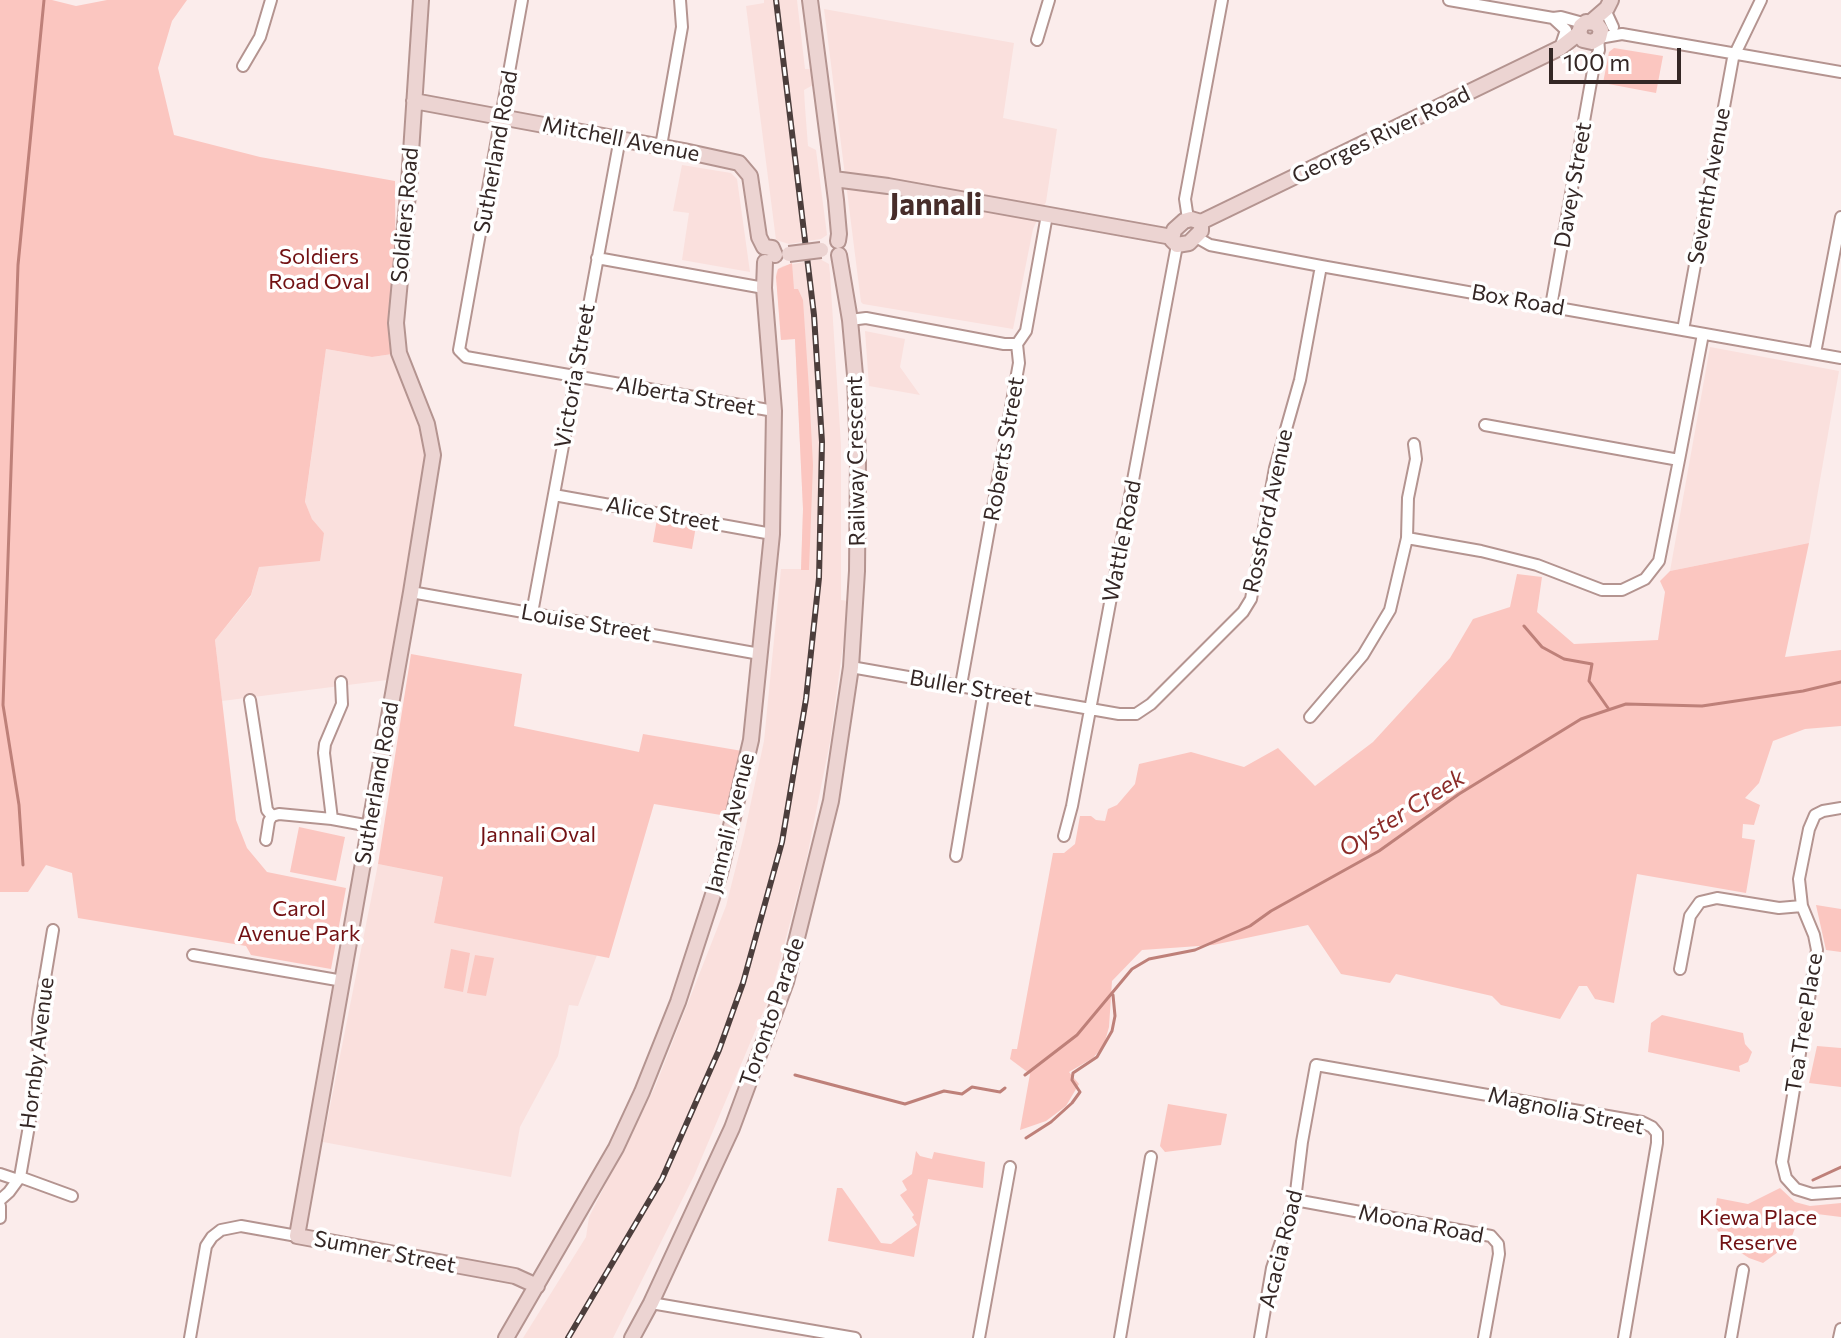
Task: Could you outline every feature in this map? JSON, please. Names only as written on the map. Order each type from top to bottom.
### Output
[{"type":"street","points":[[243,66],[260,37],[271,0]]},
{"type":"street","name":"Soldiers Road","points":[[421,0],[396,323],[399,353],[427,424]]},
{"type":"street","name":"Sutherland Road","points":[[459,350],[522,0]]},
{"type":"street","points":[[661,146],[682,27],[680,0]]},
{"type":"street","name":"Railway Crescent","points":[[810,0],[839,229],[832,249],[850,320],[855,375],[857,599],[851,667]]},
{"type":"street","points":[[1037,40],[1049,0]]},
{"type":"street","points":[[834,179],[1047,215],[1185,245],[1202,228],[1195,221],[1185,199],[1222,0]]},
{"type":"street","points":[[1449,0],[1561,17],[1841,72]]},
{"type":"street","name":"Seventh Avenue","points":[[1683,330],[1735,53],[1761,0]]},
{"type":"street","points":[[1553,18],[1566,30],[1566,38],[1560,48]]},
{"type":"street","name":"Georges River Road","points":[[1195,221],[1560,48],[1567,48],[1598,26]]},
{"type":"street","name":"Davey Street","points":[[1551,306],[1599,50],[1598,26]]},
{"type":"street","name":"Mitchell Avenue","points":[[414,101],[729,160],[746,168],[750,176],[759,237],[773,254]]},
{"type":"street","name":"Victoria Street","points":[[532,613],[620,138]]},
{"type":"street","name":"Roberts Street","points":[[961,685],[1019,363],[1017,344],[1026,331],[1047,215]]},
{"type":"street","points":[[1815,353],[1841,217]]},
{"type":"street","points":[[1174,241],[1177,227],[1195,221]]},
{"type":"street","name":"Box Road","points":[[1196,237],[1210,245],[1321,266],[1841,358]]},
{"type":"street","name":"Wattle Road","points":[[1064,836],[1091,709],[1174,241]]},
{"type":"street","points":[[773,254],[832,249]]},
{"type":"street","name":"Jannali Avenue","points":[[506,1338],[616,1148],[647,1081],[678,1002],[720,873],[751,740],[772,534],[774,411],[764,288],[773,254]]},
{"type":"street","points":[[597,258],[764,288]]},
{"type":"street","name":"Rossford Avenue","points":[[1091,709],[1128,715],[1144,710],[1243,612],[1251,599],[1275,468],[1300,380],[1321,266]]},
{"type":"street","points":[[850,320],[866,318],[1017,344]]},
{"type":"street","points":[[1407,538],[1537,565],[1602,590],[1622,590],[1645,579],[1659,561],[1703,334]]},
{"type":"street","name":"Alberta Street","points":[[459,350],[466,357],[774,411]]},
{"type":"street","name":"Sutherland Road","points":[[297,1236],[433,455],[427,424]]},
{"type":"street","points":[[1485,425],[1679,460]]},
{"type":"street","points":[[1310,717],[1363,655],[1387,618],[1396,594],[1407,538],[1408,498],[1416,459],[1414,444]]},
{"type":"street","name":"Alice Street","points":[[554,495],[772,534]]},
{"type":"street","name":"Louise Street","points":[[411,592],[760,654]]},
{"type":"street","name":"Buller Street","points":[[851,667],[1091,709]]},
{"type":"street","name":"Toronto Parade","points":[[632,1338],[732,1128],[786,982],[825,832],[851,667]]},
{"type":"street","points":[[332,819],[324,753],[342,704],[341,682]]},
{"type":"street","points":[[956,856],[984,690]]},
{"type":"street","points":[[250,700],[267,810],[272,816]]},
{"type":"street","name":"Tea Tree Place","points":[[1841,808],[1817,811],[1809,829],[1799,879],[1802,906],[1817,950],[1783,1152],[1783,1173],[1789,1183],[1801,1192],[1841,1192]]},
{"type":"street","points":[[272,816],[288,814],[370,826]]},
{"type":"street","points":[[266,840],[272,816]]},
{"type":"street","points":[[1680,969],[1690,916],[1700,902],[1717,898],[1779,908],[1802,906]]},
{"type":"street","name":"Hornby Avenue","points":[[19,1179],[39,1069],[38,1020],[53,930]]},
{"type":"street","points":[[193,955],[343,981]]},
{"type":"street","name":"Acacia Road","points":[[1260,1338],[1272,1268],[1295,1200],[1316,1065]]},
{"type":"street","name":"Magnolia Street","points":[[1316,1065],[1642,1122],[1652,1127],[1657,1133],[1657,1143],[1624,1338]]},
{"type":"street","points":[[1120,1338],[1151,1157]]},
{"type":"street","points":[[979,1338],[1010,1167]]},
{"type":"street","points":[[0,1174],[72,1196]]},
{"type":"street","points":[[0,1200],[19,1179]]},
{"type":"street","name":"Moona Road","points":[[1295,1200],[1491,1236],[1499,1249],[1484,1338]]},
{"type":"street","points":[[0,1206],[0,1218]]},
{"type":"street","name":"Sumner Street","points":[[190,1338],[206,1246],[212,1237],[231,1227],[515,1276],[537,1286]]},
{"type":"street","points":[[1731,1338],[1743,1270]]},
{"type":"street","points":[[651,1303],[850,1338]]},
{"type":"street","points":[[1839,1338],[1841,1329]]},
{"type":"shaded area","points":[[764,0],[797,0],[805,69],[812,69],[813,85],[804,90],[808,146],[816,150],[827,235],[821,239],[789,244],[776,240],[746,6],[764,3]]},
{"type":"shaded area","points":[[824,9],[1014,43],[1003,118],[1057,129],[1046,202],[1033,229],[1013,329],[861,302]]},
{"type":"shaded area","points":[[682,165],[731,173],[737,179],[750,272],[682,260],[689,213],[673,211]]},
{"type":"shaded area","points":[[820,259],[829,264],[830,274],[841,445],[841,600],[849,601],[830,742],[806,862],[772,991],[694,1176],[613,1338],[523,1338],[586,1237],[589,1217],[655,1087],[726,906],[764,741],[781,569],[801,569],[803,509],[795,339],[781,340],[776,274],[783,266]]},
{"type":"shaded area","points":[[865,331],[905,339],[900,367],[920,395],[869,386]]},
{"type":"shaded area","points":[[1710,347],[1839,371],[1809,543],[1670,571]]},
{"type":"shaded area","points":[[326,349],[372,357],[399,353],[431,438],[395,679],[222,701],[215,640],[251,596],[259,567],[324,533],[312,519],[305,503]]},
{"type":"shaded area","points":[[378,864],[443,877],[434,923],[597,955],[578,1006],[569,1005],[558,1056],[520,1127],[511,1177],[323,1142]]},
{"type":"green space","points":[[0,0],[52,0],[76,6],[107,0],[187,0],[172,21],[158,68],[174,135],[260,157],[395,181],[399,353],[372,357],[326,349],[305,502],[312,519],[324,533],[320,561],[259,567],[251,595],[215,640],[236,820],[247,848],[267,872],[346,888],[331,969],[251,955],[246,946],[78,918],[72,873],[46,865],[28,892],[0,892]]},
{"type":"green space","points":[[1614,48],[1663,56],[1656,93],[1603,83],[1609,52]]},
{"type":"green space","points":[[792,263],[794,289],[798,289],[803,300],[809,389],[813,465],[809,570],[801,570],[803,509],[795,339],[781,340],[776,277],[778,269]]},
{"type":"green space","points":[[657,519],[696,526],[692,549],[653,542]]},
{"type":"green space","points":[[1809,543],[1785,657],[1841,650],[1841,726],[1805,729],[1773,741],[1759,783],[1745,798],[1760,805],[1754,825],[1743,824],[1742,838],[1755,840],[1746,893],[1637,874],[1614,1003],[1595,999],[1587,986],[1579,986],[1560,1019],[1501,1005],[1492,996],[1396,974],[1390,983],[1341,974],[1308,925],[1213,945],[1142,950],[1112,981],[1109,1027],[1104,1045],[1093,1058],[1069,1072],[1079,1084],[1066,1106],[1046,1121],[1020,1130],[1030,1074],[1010,1059],[1012,1049],[1017,1049],[1053,853],[1064,853],[1075,844],[1080,816],[1105,821],[1108,809],[1117,805],[1135,784],[1139,764],[1191,752],[1244,767],[1278,748],[1315,786],[1373,742],[1450,658],[1473,619],[1510,607],[1517,574],[1542,577],[1537,612],[1574,644],[1658,640],[1665,592],[1660,581],[1670,571]]},
{"type":"green space","name":"Jannali Oval","points":[[411,654],[522,674],[514,726],[639,752],[643,734],[748,752],[733,817],[654,804],[609,958],[434,923],[443,877],[378,864]]},
{"type":"green space","points":[[299,827],[345,837],[336,881],[290,872]]},
{"type":"green space","points":[[1816,905],[1841,909],[1841,952],[1826,950]]},
{"type":"green space","points":[[451,949],[470,953],[463,992],[444,988]]},
{"type":"green space","points":[[475,955],[494,958],[486,996],[467,993]]},
{"type":"green space","points":[[1662,1015],[1743,1033],[1745,1044],[1752,1052],[1748,1062],[1739,1066],[1740,1072],[1648,1052],[1651,1023]]},
{"type":"green space","points":[[1817,1046],[1841,1048],[1841,1087],[1809,1083]]},
{"type":"green space","points":[[1168,1104],[1227,1114],[1221,1145],[1165,1152],[1160,1146]]},
{"type":"green space","points":[[916,1151],[920,1156],[932,1159],[934,1152],[985,1162],[983,1188],[928,1179],[914,1257],[828,1241],[837,1188],[842,1188],[881,1243],[891,1244],[917,1225],[900,1195],[907,1190],[902,1181],[912,1174]]},
{"type":"green space","name":"Kiewa Place Reserve","points":[[1780,1188],[1795,1202],[1810,1206],[1841,1203],[1841,1217],[1801,1212],[1789,1244],[1763,1263],[1732,1247],[1713,1225],[1717,1198],[1748,1204]]},
{"type":"waterway","points":[[23,865],[19,805],[3,705],[18,265],[44,0]]},
{"type":"waterway","points":[[1524,626],[1542,647],[1564,659],[1592,664],[1589,681],[1608,708]]},
{"type":"waterway","name":"Oyster Creek","points":[[1025,1075],[1077,1035],[1132,969],[1149,959],[1195,950],[1250,926],[1271,911],[1379,851],[1459,794],[1581,719],[1626,704],[1702,706],[1803,691],[1841,682]]},
{"type":"waterway","points":[[1026,1138],[1051,1122],[1080,1092],[1072,1080],[1073,1073],[1097,1057],[1112,1031],[1115,1016],[1113,995]]},
{"type":"waterway","points":[[795,1075],[905,1104],[944,1091],[962,1094],[972,1087],[1000,1092],[1005,1088]]},
{"type":"waterway","points":[[1813,1180],[1841,1167]]},
{"type":"railway","points":[[568,1338],[662,1179],[719,1050],[743,983],[782,842],[806,699],[819,578],[822,442],[814,315],[776,0]]},
{"type":"district","name":"Jannali","points":[[936,205]]},
{"type":"park label","name":"Soldiers Road Oval","points":[[319,270]]},
{"type":"park label","name":"Carol Avenue Park","points":[[299,922]]}]
